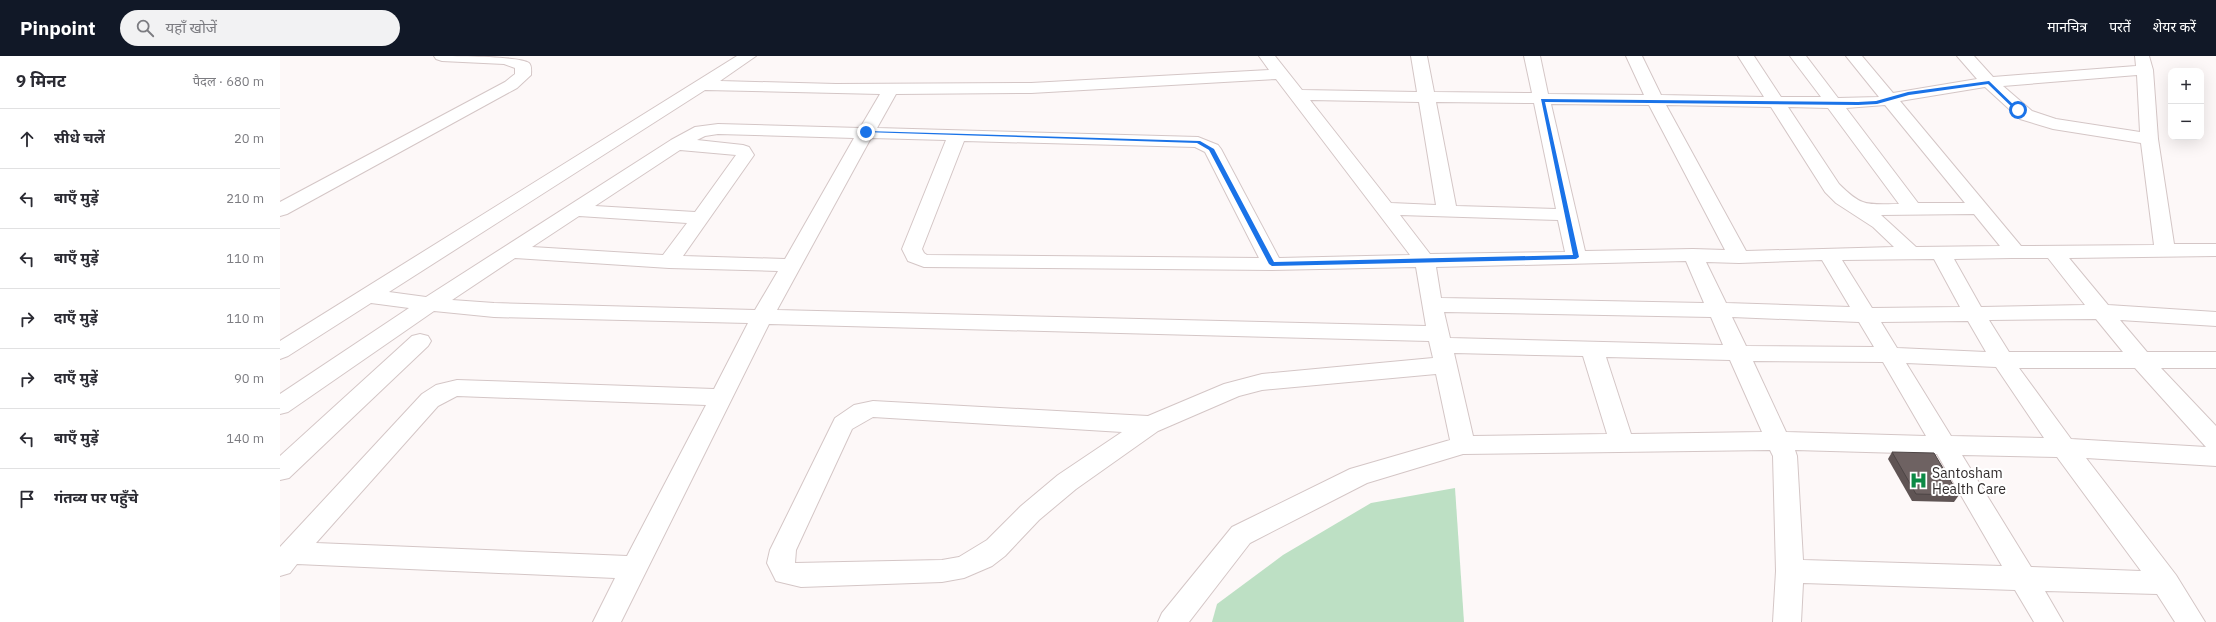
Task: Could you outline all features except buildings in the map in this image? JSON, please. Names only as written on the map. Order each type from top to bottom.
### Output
[{"type":"street","points":[[280,210],[510,85],[523,75],[523,65],[506,59],[442,56]]},
{"type":"street","points":[[280,351],[748,56]]},
{"type":"street","points":[[1267,56],[1425,261],[1432,305],[1463,446]]},
{"type":"street","points":[[1419,56],[1447,211]]},
{"type":"street","points":[[1532,56],[1576,257]]},
{"type":"street","points":[[1634,56],[1656,102],[1739,257]]},
{"type":"street","points":[[1746,56],[1832,188],[1843,199],[1880,223],[1911,253]]},
{"type":"street","points":[[1798,56],[1835,103],[1913,209]]},
{"type":"street","points":[[1854,56],[2016,253]]},
{"type":"street","points":[[1965,56],[2018,110],[2039,120],[2149,139]]},
{"type":"street","points":[[1298,95],[1656,102],[1877,102],[1908,94],[1989,82],[2144,63],[2149,139],[2165,250]]},
{"type":"street","points":[[702,85],[891,88],[1030,88],[1281,74]]},
{"type":"street","points":[[607,622],[762,317],[793,265],[891,88]]},
{"type":"street","points":[[280,406],[430,304],[678,144],[701,132],[718,129],[1198,142],[1212,149],[1272,264]]},
{"type":"street","points":[[957,136],[912,249],[915,257],[924,261],[1272,264],[1693,255],[1739,257],[1828,254],[2216,250]]},
{"type":"street","points":[[669,262],[745,154],[743,151],[738,149],[678,144]]},
{"type":"street","points":[[1862,210],[1980,208]]},
{"type":"street","points":[[1385,209],[1567,215]]},
{"type":"street","points":[[574,210],[700,218]]},
{"type":"street","points":[[511,252],[669,262],[793,265]]},
{"type":"street","points":[[2054,252],[2140,359],[2216,442]]},
{"type":"street","points":[[1941,253],[2002,360],[2064,448],[2166,583],[2191,622]]},
{"type":"street","points":[[1828,254],[1892,355],[1942,445],[2050,622]]},
{"type":"street","points":[[1693,255],[1785,456],[1790,571],[1788,622]]},
{"type":"street","points":[[367,296],[494,310],[762,317],[1442,348],[1592,349],[1892,355],[2002,360],[2216,360]]},
{"type":"street","points":[[1432,305],[1718,310],[1867,315],[1977,315],[2103,312],[2216,319]]},
{"type":"street","points":[[280,471],[420,342]]},
{"type":"street","points":[[1150,425],[873,409],[862,411],[851,417],[844,424],[783,550],[781,563],[786,573],[801,576],[942,571],[964,567],[982,558],[996,548],[1030,513],[1067,482],[1150,425],[1232,390],[1262,382],[1442,348]]},
{"type":"street","points":[[1592,349],[1622,443]]},
{"type":"street","points":[[286,559],[430,400],[444,391],[458,388],[721,397]]},
{"type":"street","points":[[1172,622],[1241,535],[1360,476],[1463,446],[1779,441],[2064,448],[2216,457]]},
{"type":"street","points":[[286,559],[634,568]]},
{"type":"street","points":[[1790,571],[2024,580],[2166,583]]},
{"type":"green space","points":[[1455,488],[1464,622],[1212,622],[1217,604],[1283,555],[1371,503]]},
{"type":"place","name":"Santosham Health Care","points":[[1919,481]]},
{"type":"route","points":[[866,132],[957,136],[1177,140],[1198,142],[1212,149],[1272,264],[1576,257],[1542,100],[1858,104],[1877,102],[1908,94],[1989,82],[2018,110]]}]
